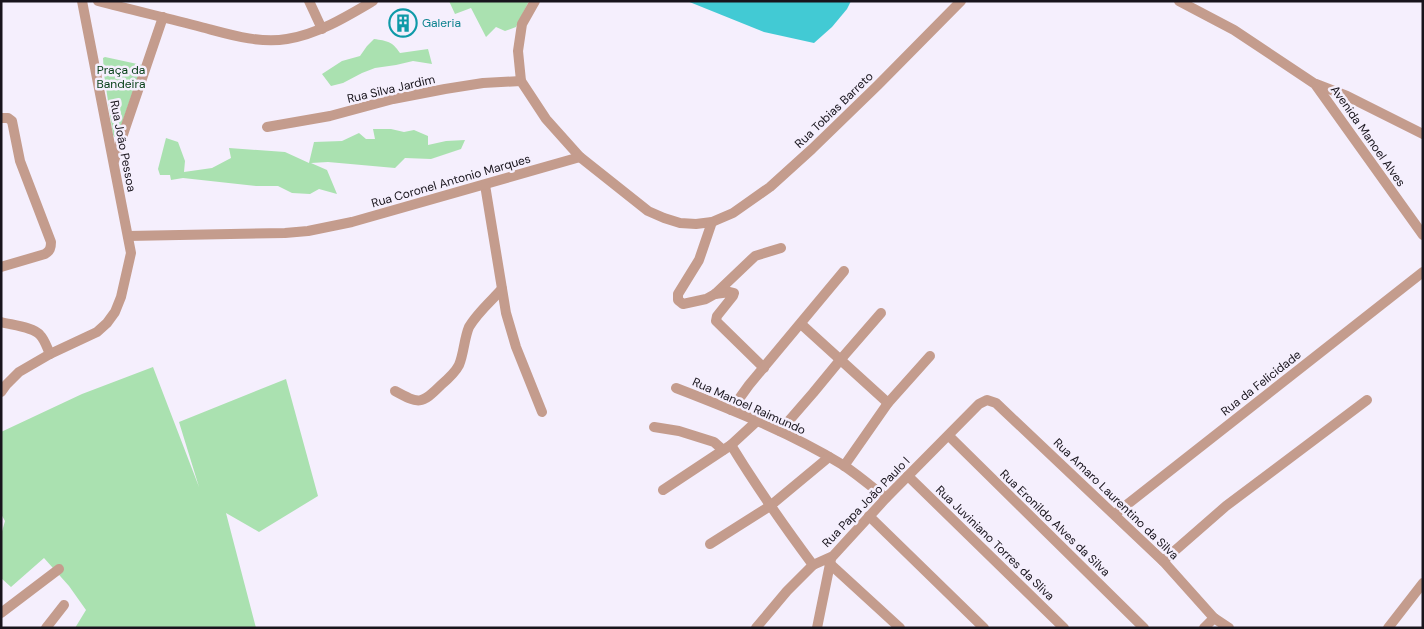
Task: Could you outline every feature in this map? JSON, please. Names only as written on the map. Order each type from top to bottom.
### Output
[{"type":"street","name":"Rua João Pessoa","points":[[1,392],[19,372],[50,354],[97,332],[106,323],[115,312],[121,298],[131,253],[82,1]]},
{"type":"street","points":[[98,1],[238,36],[274,41],[286,40],[322,29],[373,1]]},
{"type":"street","points":[[309,1],[322,29]]},
{"type":"street","points":[[535,1],[522,24],[518,51],[521,81],[546,118],[580,157],[648,210],[680,223],[712,222],[699,260],[678,297],[679,302],[683,304],[706,299],[715,294],[755,256],[781,248]]},
{"type":"street","name":"Rua Tobias Barreto","points":[[712,222],[733,213],[770,187],[878,85],[961,1]]},
{"type":"street","name":"Avenida Manoel Alves","points":[[1179,1],[1234,30],[1315,84],[1423,235]]},
{"type":"street","points":[[114,162],[163,17]]},
{"type":"street","name":"Rua Silva Jardim","points":[[266,127],[330,116],[394,99],[483,82],[521,81]]},
{"type":"street","points":[[1315,84],[1347,96],[1423,134]]},
{"type":"street","points":[[1,118],[8,118],[12,121],[20,161],[51,242],[48,252],[1,267]]},
{"type":"street","name":"Rua Coronel Antonio Marques","points":[[128,236],[285,233],[329,227],[580,157]]},
{"type":"street","points":[[485,185],[512,337],[542,412]]},
{"type":"street","points":[[731,410],[749,385],[844,271]]},
{"type":"street","name":"Rua da Felicidade","points":[[1115,514],[1423,272]]},
{"type":"street","points":[[395,391],[412,400],[426,400],[432,395],[455,372],[472,322],[502,289]]},
{"type":"street","points":[[715,294],[734,293],[717,316],[716,321],[764,368]]},
{"type":"street","points":[[780,431],[881,313]]},
{"type":"street","points":[[1,322],[29,328],[37,332],[50,354]]},
{"type":"street","points":[[801,324],[888,404]]},
{"type":"street","points":[[844,466],[888,404],[930,356]]},
{"type":"street","name":"Rua Manoel Raimundo","points":[[676,388],[780,431],[844,466],[886,498]]},
{"type":"street","name":"Rua Papa João Paulo I","points":[[756,628],[787,591],[813,565],[831,559],[886,498],[983,401],[992,400],[996,403]]},
{"type":"street","points":[[1163,561],[1226,506],[1367,400]]},
{"type":"street","name":"Rua Amaro Laurentino da Silva","points":[[996,403],[1163,561],[1214,618],[1229,628]]},
{"type":"street","points":[[663,490],[727,447],[757,421]]},
{"type":"street","points":[[654,427],[679,431],[727,447],[813,565]]},
{"type":"street","name":"Rua Eronildo Alves da Silva","points":[[949,436],[1144,628]]},
{"type":"street","points":[[710,544],[770,506],[829,457]]},
{"type":"street","name":"Rua Juviniano Torres da Sliva","points":[[908,476],[1064,628]]},
{"type":"street","points":[[869,516],[984,628]]},
{"type":"street","points":[[817,628],[831,559]]},
{"type":"street","points":[[831,559],[900,628]]},
{"type":"street","points":[[1,613],[59,569]]},
{"type":"street","points":[[1388,628],[1423,583]]},
{"type":"street","points":[[46,628],[64,605]]},
{"type":"street","points":[[1204,628],[1214,618]]},
{"type":"green space","points":[[449,1],[529,1],[516,27],[505,31],[496,27],[486,37],[471,8],[455,14]]},
{"type":"green space","points":[[374,39],[389,42],[400,53],[428,49],[432,64],[413,61],[375,68],[343,83],[331,86],[322,74],[342,61],[360,56]]},
{"type":"green space","name":"Praça da Bandeira","points":[[103,58],[142,65],[118,135],[115,137],[113,135],[104,74]]},
{"type":"green space","points":[[373,129],[391,129],[404,132],[414,130],[428,136],[428,145],[446,141],[465,140],[461,149],[431,159],[405,158],[395,168],[328,162],[311,163],[327,170],[337,194],[319,189],[310,194],[292,193],[278,186],[256,186],[183,178],[171,180],[170,175],[160,175],[158,169],[166,138],[178,142],[185,161],[184,172],[212,168],[231,158],[229,148],[285,152],[309,163],[314,142],[342,141],[359,133],[366,139],[375,139]]},
{"type":"green space","points":[[153,367],[199,487],[179,422],[286,379],[318,496],[259,532],[226,513],[256,628],[75,628],[86,610],[69,586],[44,558],[11,587],[1,578],[1,535],[5,521],[1,514],[1,432],[82,394]]},
{"type":"water","points":[[687,1],[851,1],[832,27],[814,43],[764,32]]},
{"type":"place","name":"Galeria","points":[[403,23]]}]
